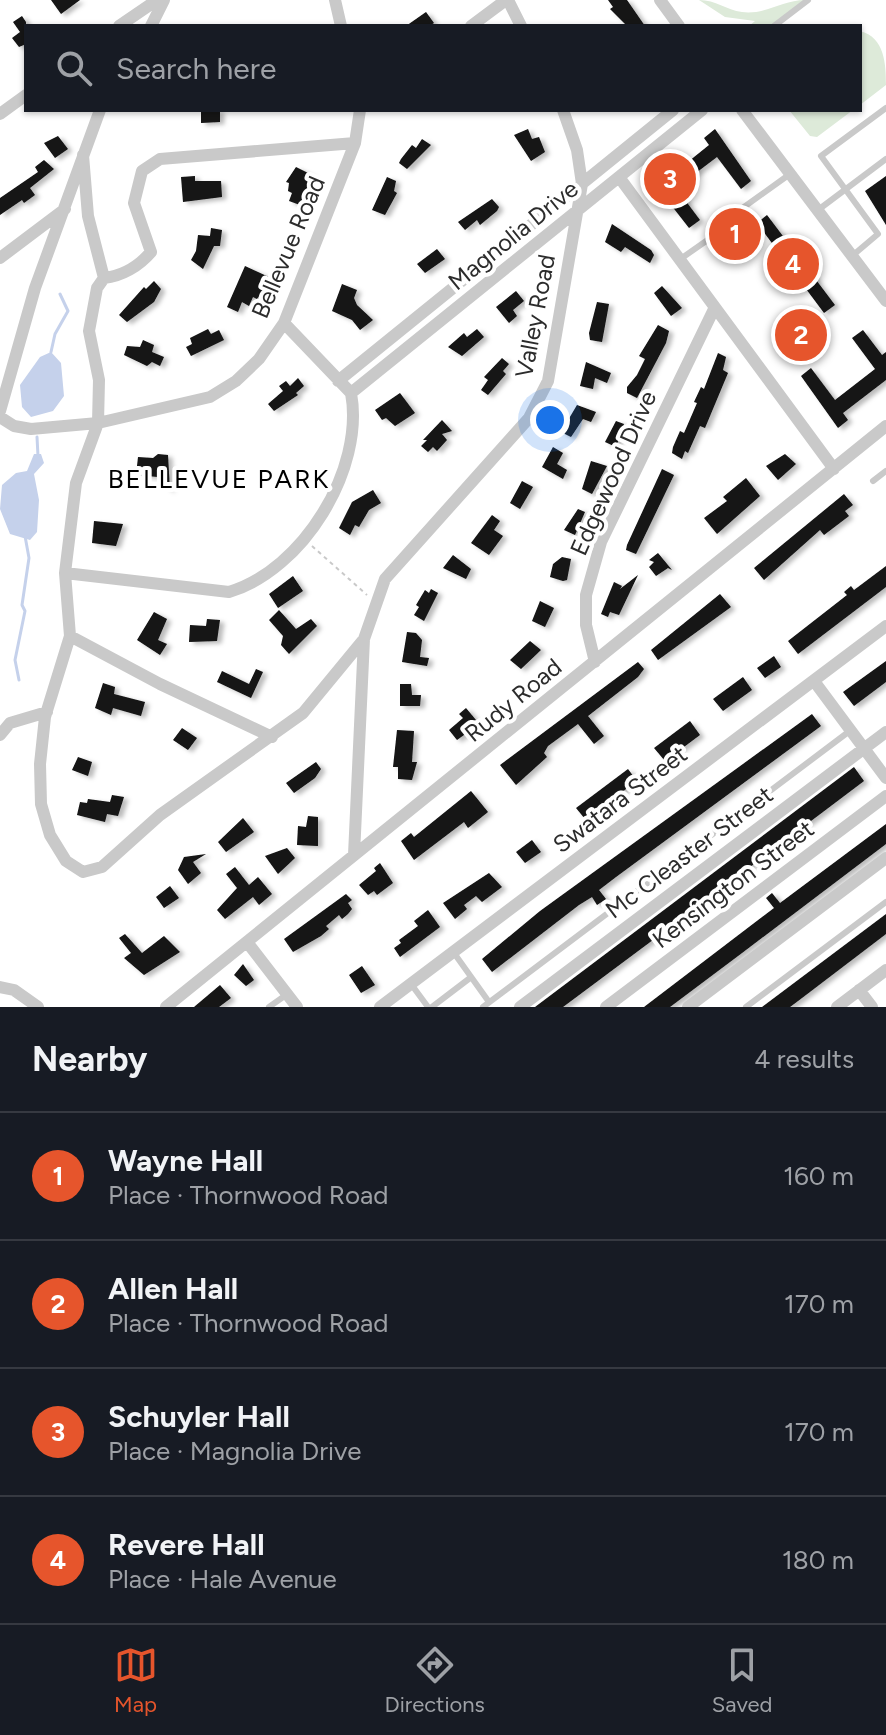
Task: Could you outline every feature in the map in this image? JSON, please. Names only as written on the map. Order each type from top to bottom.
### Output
[{"type":"street","points":[[122,24],[157,0]]},
{"type":"street","points":[[152,24],[164,0]]},
{"type":"street","points":[[335,0],[341,24]]},
{"type":"street","points":[[474,24],[507,0],[520,24]]},
{"type":"street","points":[[660,0],[678,24]]},
{"type":"street","points":[[0,114],[24,96]]},
{"type":"street","points":[[0,414],[35,288],[99,112]]},
{"type":"street","name":"Bellevue Road","points":[[0,414],[14,426],[31,429],[98,423],[210,397],[236,381],[259,359],[284,323],[355,143],[360,112]]},
{"type":"street","name":"Valley Road","points":[[354,855],[364,639],[375,603],[385,579],[529,418],[548,381],[582,184],[577,150],[564,112]]},
{"type":"street","name":"Magnolia Drive","points":[[338,381],[671,112]]},
{"type":"street","name":"Magnolia Drive","points":[[351,393],[700,112]]},
{"type":"street","points":[[744,112],[885,299]]},
{"type":"street","points":[[355,143],[160,159],[142,171],[134,203],[151,252],[144,261],[117,276],[104,278],[97,288],[89,331],[99,380],[98,423],[76,483],[65,573],[70,636],[47,712],[40,764],[41,804],[50,835],[66,861],[83,872],[102,867],[160,815],[303,713],[364,639]]},
{"type":"street","points":[[83,155],[88,216],[104,278]]},
{"type":"street","points":[[619,177],[834,469]]},
{"type":"street","points":[[0,258],[65,209]]},
{"type":"street","name":"Edgewood Drive","points":[[595,662],[586,625],[586,595],[601,542],[714,309]]},
{"type":"street","points":[[65,573],[229,592],[255,584],[283,564],[305,540],[345,468],[355,433],[351,393],[284,323]]},
{"type":"street","name":"Rudy Road","points":[[166,1007],[886,426]]},
{"type":"street","name":"Swatara Street","points":[[380,1007],[886,626]]},
{"type":"street","points":[[70,636],[160,684],[272,737]]},
{"type":"street","points":[[814,681],[886,778]]},
{"type":"street","points":[[0,711],[10,723]]},
{"type":"street","points":[[0,735],[10,723],[47,712]]},
{"type":"street","name":"Mc Cleaster Street","points":[[520,1007],[886,732]]},
{"type":"street","name":"Kensington Street","points":[[606,1007],[886,796]]},
{"type":"street","points":[[688,1007],[886,858]]},
{"type":"street","points":[[247,942],[297,1007]]},
{"type":"street","points":[[837,1007],[886,970]]},
{"type":"street","points":[[0,987],[14,990],[38,1007]]},
{"type":"street","points":[[859,990],[872,1007]]},
{"type":"lane","points":[[777,24],[808,0]]},
{"type":"lane","points":[[852,256],[878,234],[821,156],[886,108]]},
{"type":"lane","points":[[818,210],[886,159]]},
{"type":"lane","points":[[737,212],[790,174]]},
{"type":"lane","points":[[679,260],[709,239]]},
{"type":"lane","points":[[873,481],[886,471]]},
{"type":"lane","points":[[453,952],[486,1005],[851,730]]},
{"type":"lane","points":[[746,1007],[886,902]]},
{"type":"lane","points":[[411,984],[430,1007],[470,978]]},
{"type":"lane","points":[[269,1007],[287,994]]},
{"type":"path","points":[[305,540],[375,603]]},
{"type":"green space","points":[[699,0],[750,12],[805,0],[773,24],[751,24],[755,21],[725,17]]},
{"type":"green space","points":[[862,32],[879,45],[886,85],[862,103]]},
{"type":"green space","points":[[791,112],[850,112],[817,137],[810,136]]},
{"type":"water","points":[[51,352],[61,363],[64,396],[53,411],[31,417],[22,407],[20,385],[40,357]]},
{"type":"water","points":[[34,454],[41,454],[44,463],[34,474],[39,500],[37,532],[30,540],[10,534],[0,509],[2,485],[16,473],[27,471]]},
{"type":"building","points":[[51,0],[80,0],[61,14]]},
{"type":"building","points":[[608,0],[627,0],[644,24],[625,24],[610,9],[613,7]]},
{"type":"building","points":[[426,12],[434,23],[432,24],[409,24]]},
{"type":"building","points":[[22,16],[26,22],[24,45],[19,47],[12,38],[20,32],[13,22]]},
{"type":"building","points":[[201,112],[220,112],[220,122],[201,123]]},
{"type":"building","points":[[528,129],[532,139],[539,137],[545,152],[531,161],[514,135]]},
{"type":"building","points":[[715,129],[751,181],[741,189],[717,157],[676,188],[700,220],[689,228],[650,178],[661,170],[666,177],[678,170],[709,145],[704,138]]},
{"type":"building","points":[[58,136],[68,149],[55,158],[44,143]]},
{"type":"building","points":[[422,139],[431,145],[407,169],[399,163],[401,159],[412,145],[416,148]]},
{"type":"building","points":[[44,160],[54,169],[30,188],[35,195],[0,215],[0,198],[38,172],[35,167]]},
{"type":"building","points":[[296,167],[312,175],[300,205],[289,201],[292,193],[288,191],[289,183],[286,182]]},
{"type":"building","points":[[195,176],[195,181],[221,181],[222,197],[183,202],[181,177]]},
{"type":"building","points":[[886,176],[886,225],[865,191]]},
{"type":"building","points":[[387,177],[396,181],[394,191],[397,193],[385,215],[372,210]]},
{"type":"building","points":[[492,199],[499,207],[497,211],[480,225],[477,220],[465,230],[458,222]]},
{"type":"building","points":[[767,215],[835,305],[824,313],[757,223]]},
{"type":"building","points":[[726,217],[734,227],[741,222],[749,233],[724,252],[716,241],[723,235],[715,225]]},
{"type":"building","points":[[612,224],[651,250],[654,255],[650,263],[625,247],[621,252],[605,242]]},
{"type":"building","points":[[211,228],[222,230],[220,246],[214,246],[203,269],[191,260],[198,235],[210,236]]},
{"type":"building","points":[[437,249],[445,259],[425,273],[417,264]]},
{"type":"building","points":[[245,266],[271,278],[257,299],[253,297],[249,306],[242,302],[238,312],[227,307]]},
{"type":"building","points":[[154,281],[161,289],[154,302],[127,322],[119,315],[144,287],[146,289]]},
{"type":"building","points":[[342,284],[357,290],[354,298],[357,305],[373,320],[360,330],[352,320],[332,311]]},
{"type":"building","points":[[662,286],[682,308],[671,316],[654,293]]},
{"type":"building","points":[[516,291],[524,301],[513,310],[517,316],[509,323],[496,307]]},
{"type":"building","points":[[597,302],[609,304],[602,342],[590,340],[589,333]]},
{"type":"building","points":[[812,318],[820,328],[813,333],[821,344],[810,352],[802,342],[795,347],[787,336]]},
{"type":"building","points":[[658,325],[669,331],[666,343],[637,398],[627,393],[627,387],[645,359],[639,356]]},
{"type":"building","points":[[208,329],[211,334],[219,330],[224,340],[191,356],[186,347],[192,344],[190,338]]},
{"type":"building","points":[[477,329],[484,337],[462,356],[448,347],[464,333],[467,337]]},
{"type":"building","points":[[863,330],[882,355],[886,352],[886,380],[843,413],[848,420],[838,428],[801,376],[811,368],[835,400],[875,369],[852,338]]},
{"type":"building","points":[[143,340],[154,345],[152,352],[164,357],[160,366],[152,362],[147,366],[124,355],[127,346],[140,347]]},
{"type":"building","points":[[718,353],[726,357],[723,370],[728,373],[705,428],[700,426],[682,459],[672,453],[673,447],[680,431],[684,433],[697,403],[694,402],[701,387],[704,389]]},
{"type":"building","points":[[502,358],[509,364],[503,371],[506,374],[488,395],[481,390],[488,380],[484,377]]},
{"type":"building","points":[[586,362],[611,373],[607,383],[595,378],[593,389],[580,386]]},
{"type":"building","points":[[298,378],[304,386],[296,393],[298,395],[274,411],[268,404],[283,391],[279,386],[286,381],[290,386]]},
{"type":"building","points":[[400,393],[415,413],[395,426],[386,418],[382,420],[375,410]]},
{"type":"building","points":[[577,405],[596,412],[591,422],[583,419],[571,437],[561,432]]},
{"type":"building","points":[[442,420],[452,431],[442,434],[447,440],[437,451],[433,447],[428,452],[421,446],[427,440],[423,440]]},
{"type":"building","points":[[616,421],[624,424],[616,447],[605,442]]},
{"type":"building","points":[[553,447],[563,453],[557,464],[567,470],[563,479],[542,467]]},
{"type":"building","points":[[158,454],[168,455],[170,491],[158,477],[136,475],[138,457],[153,458]]},
{"type":"building","points":[[785,454],[796,464],[778,480],[766,466]]},
{"type":"building","points":[[591,461],[607,466],[592,494],[582,489]]},
{"type":"building","points":[[662,469],[674,475],[636,554],[626,550],[627,545]]},
{"type":"building","points":[[746,478],[760,496],[717,534],[704,518],[727,501],[723,497]]},
{"type":"building","points":[[522,481],[533,487],[520,509],[510,503]]},
{"type":"building","points":[[373,490],[381,503],[369,510],[350,535],[339,528],[352,502]]},
{"type":"building","points":[[844,494],[853,505],[845,511],[849,516],[824,535],[820,530],[764,580],[754,568]]},
{"type":"building","points":[[578,509],[585,512],[575,535],[564,530]]},
{"type":"building","points":[[492,515],[500,521],[494,530],[503,536],[489,555],[471,543]]},
{"type":"building","points":[[94,521],[123,524],[116,546],[92,543]]},
{"type":"building","points":[[658,553],[672,570],[668,568],[656,576],[649,567],[654,562],[649,560]]},
{"type":"building","points":[[453,555],[471,569],[466,579],[443,568]]},
{"type":"building","points":[[562,557],[571,559],[567,580],[563,581],[550,577],[553,564]]},
{"type":"building","points":[[886,566],[886,587],[798,654],[788,641],[847,595],[844,592],[851,586],[854,590]]},
{"type":"building","points":[[638,575],[619,615],[610,612],[608,617],[601,614],[614,582],[622,586],[620,589]]},
{"type":"building","points":[[293,576],[303,591],[278,608],[269,594]]},
{"type":"building","points":[[431,589],[438,593],[424,621],[414,615],[419,607],[416,605],[425,590],[429,593]]},
{"type":"building","points":[[720,594],[731,607],[658,660],[651,650]]},
{"type":"building","points":[[540,601],[554,608],[545,627],[532,621]]},
{"type":"building","points":[[279,610],[296,629],[311,619],[317,626],[289,654],[281,645],[283,636],[269,620]]},
{"type":"building","points":[[154,612],[167,619],[158,640],[167,644],[160,655],[137,640]]},
{"type":"building","points":[[207,619],[220,620],[217,641],[189,642],[190,625],[206,626]]},
{"type":"building","points":[[407,632],[416,633],[422,640],[420,657],[429,658],[427,666],[402,662]]},
{"type":"building","points":[[530,641],[541,650],[521,669],[510,660]]},
{"type":"building","points":[[774,656],[781,667],[765,678],[757,668]]},
{"type":"building","points":[[886,661],[886,682],[854,706],[843,692]]},
{"type":"building","points":[[638,662],[644,669],[638,677],[588,716],[604,736],[594,744],[578,724],[548,746],[544,753],[547,757],[516,785],[500,765]]},
{"type":"building","points":[[256,669],[263,672],[251,698],[217,682],[222,671],[249,684]]},
{"type":"building","points":[[743,677],[752,690],[723,711],[713,699]]},
{"type":"building","points":[[103,683],[115,687],[114,694],[145,702],[141,716],[113,708],[111,715],[95,708]]},
{"type":"building","points":[[400,684],[411,684],[412,695],[421,695],[420,706],[400,706]]},
{"type":"building","points":[[466,708],[476,720],[472,723],[475,727],[457,740],[449,730],[463,718],[459,714]]},
{"type":"building","points":[[812,714],[821,726],[599,890],[606,899],[597,905],[592,897],[579,905],[492,972],[482,959],[540,911]]},
{"type":"building","points":[[690,721],[700,735],[665,761],[654,748]]},
{"type":"building","points":[[182,728],[197,738],[188,750],[173,740]]},
{"type":"building","points":[[397,730],[414,731],[412,762],[417,762],[412,780],[398,779],[398,767],[393,767]]},
{"type":"building","points":[[78,757],[92,762],[88,776],[72,770]]},
{"type":"building","points":[[316,762],[321,769],[315,778],[294,793],[286,783]]},
{"type":"building","points":[[854,767],[864,781],[673,925],[563,1007],[535,1007]]},
{"type":"building","points":[[628,769],[637,781],[585,819],[576,808]]},
{"type":"building","points":[[471,791],[488,812],[468,828],[464,822],[414,860],[401,841],[411,833],[414,837]]},
{"type":"building","points":[[112,795],[124,797],[118,816],[107,814],[105,822],[77,815],[80,802],[87,803],[88,799],[110,802]]},
{"type":"building","points":[[308,816],[318,817],[318,846],[297,845],[298,826],[306,827]]},
{"type":"building","points":[[243,818],[254,832],[226,852],[218,842]]},
{"type":"building","points":[[886,824],[886,844],[742,953],[670,1007],[644,1007],[774,908],[766,898],[772,893],[780,903]]},
{"type":"building","points":[[532,840],[541,852],[525,863],[516,852]]},
{"type":"building","points":[[287,848],[295,858],[278,874],[265,856]]},
{"type":"building","points":[[206,854],[193,862],[201,873],[188,884],[178,870],[184,857]]},
{"type":"building","points":[[380,863],[393,883],[377,895],[374,891],[368,895],[359,885],[376,871],[374,868]]},
{"type":"building","points":[[235,867],[249,885],[258,877],[272,894],[259,905],[253,897],[225,919],[217,910],[237,888],[226,874]]},
{"type":"building","points":[[489,873],[502,887],[482,902],[476,896],[464,905],[467,909],[455,919],[443,903]]},
{"type":"building","points":[[170,886],[179,898],[164,908],[156,897]]},
{"type":"building","points":[[346,894],[352,900],[348,903],[352,909],[348,914],[342,919],[339,915],[326,926],[329,929],[321,936],[293,952],[284,939]]},
{"type":"building","points":[[428,910],[440,927],[400,957],[394,948],[401,943],[399,940],[418,926],[414,921]]},
{"type":"building","points":[[886,914],[886,934],[790,1007],[762,1007]]},
{"type":"building","points":[[125,934],[142,953],[164,936],[180,952],[144,975],[124,958],[131,953],[119,938]]},
{"type":"building","points":[[243,964],[254,980],[246,986],[234,975]]},
{"type":"building","points":[[362,966],[375,985],[361,993],[349,975]]},
{"type":"building","points":[[220,985],[231,998],[219,1007],[194,1007]]},
{"type":"waterway","points":[[51,352],[55,334],[68,311],[60,294]]},
{"type":"waterway","points":[[37,437],[38,456]]},
{"type":"waterway","points":[[19,680],[15,660],[25,611],[22,605],[29,558],[25,536]]},
{"type":"place","name":"Schuyler Hall","points":[[670,179]]},
{"type":"place","name":"Wayne Hall","points":[[735,234]]},
{"type":"place","name":"Revere Hall","points":[[793,264]]},
{"type":"place","name":"Allen Hall","points":[[801,335]]},
{"type":"district","name":"BELLEVUE PARK","points":[[219,479]]}]
